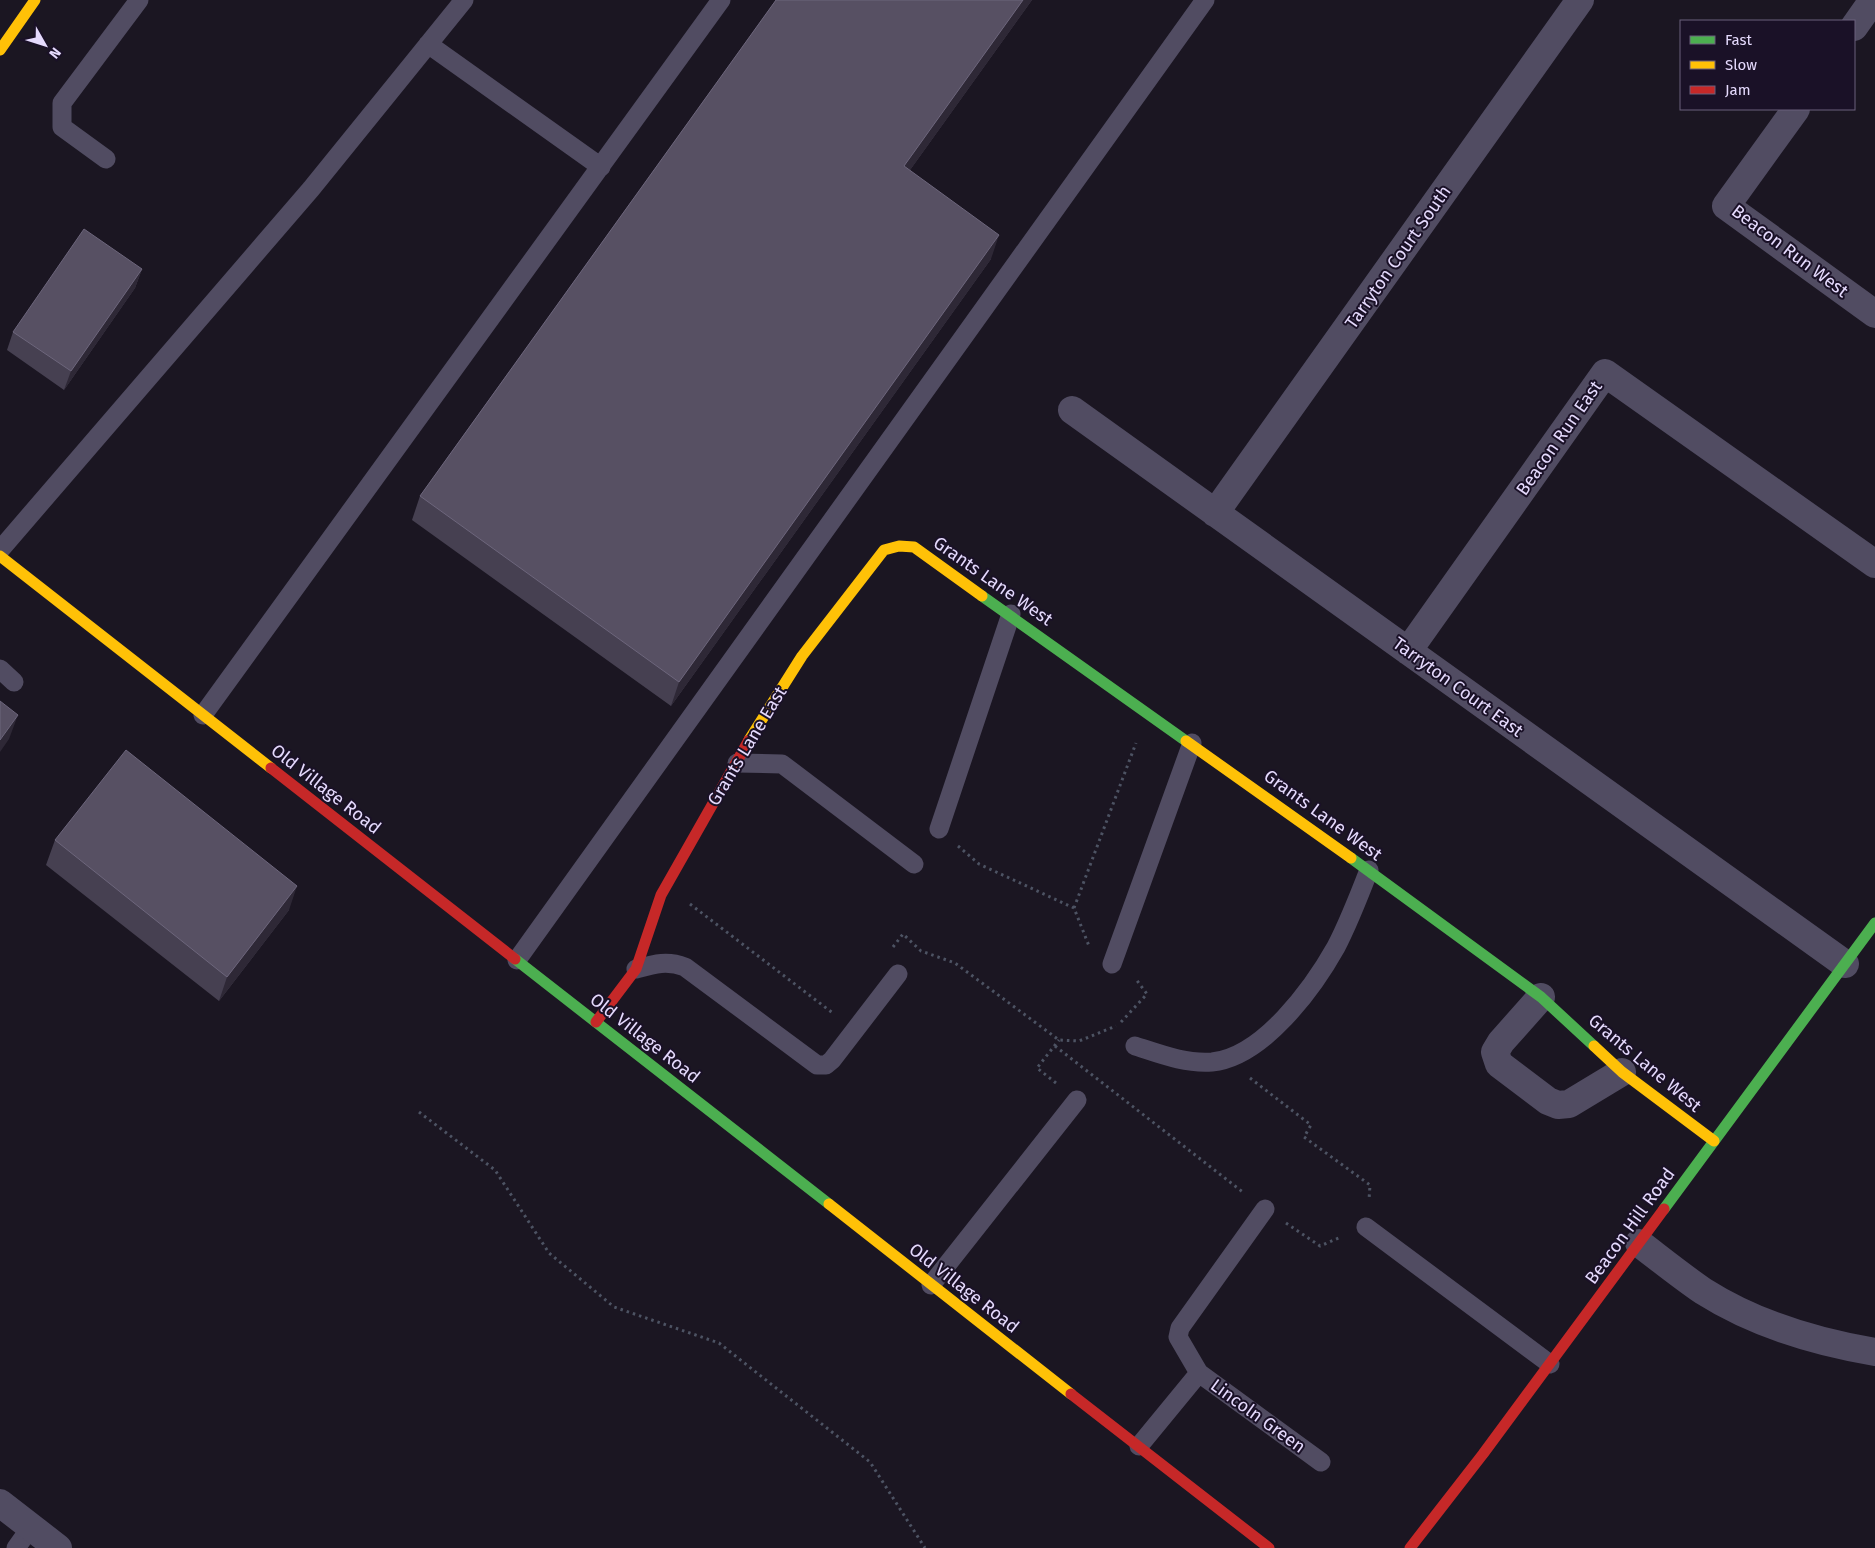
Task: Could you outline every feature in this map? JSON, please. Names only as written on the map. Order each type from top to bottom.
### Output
[{"type":"street","points":[[0,50],[36,0]]},
{"type":"street","name":"Tarryton Court South","points":[[1215,513],[1580,0]]},
{"type":"street","points":[[1855,26],[1873,0]]},
{"type":"street","name":"Beacon Run West","points":[[1795,110],[1726,206],[1875,314]]},
{"type":"street","name":"Beacon Run East","points":[[1408,651],[1605,373],[1875,564]]},
{"type":"street","name":"Tarryton Court East","points":[[1072,410],[1845,964]]},
{"type":"street","name":"Grants Lane West","points":[[895,545],[905,544],[914,547],[1011,614],[1369,870],[1541,997],[1622,1072],[1714,1141]]},
{"type":"street","name":"Grants Lane East","points":[[596,1022],[636,969],[651,921],[666,885],[802,656],[884,550],[895,545]]},
{"type":"street","name":"Old Village Road","points":[[0,556],[1269,1548]]},
{"type":"street","name":"Beacon Hill Road","points":[[1410,1548],[1550,1364],[1875,923]]},
{"type":"street","points":[[1541,997],[1501,1042],[1495,1052],[1499,1064],[1548,1101],[1558,1105],[1569,1104],[1622,1072]]},
{"type":"street","points":[[1639,1243],[1703,1290],[1746,1314],[1792,1333],[1846,1348],[1875,1352]]},
{"type":"street","points":[[0,1503],[24,1538],[58,1548]]},
{"type":"lane","points":[[106,160],[62,127],[62,103],[139,0]]},
{"type":"lane","points":[[0,550],[311,189],[464,0]]},
{"type":"lane","points":[[203,715],[721,0]]},
{"type":"lane","points":[[516,960],[1205,0]]},
{"type":"lane","points":[[428,44],[601,167]]},
{"type":"lane","points":[[939,829],[1011,614]]},
{"type":"lane","points":[[0,669],[14,682]]},
{"type":"lane","points":[[1112,964],[1192,743]]},
{"type":"lane","points":[[737,763],[782,764],[914,864]]},
{"type":"lane","points":[[1135,1046],[1178,1060],[1194,1062],[1234,1057],[1254,1046],[1296,1005],[1336,947],[1369,870]]},
{"type":"lane","points":[[636,969],[657,963],[673,962],[685,967],[817,1065],[826,1065],[832,1060],[898,974]]},
{"type":"lane","points":[[931,1285],[1077,1100]]},
{"type":"lane","points":[[1199,1372],[1178,1337],[1180,1328],[1265,1208]]},
{"type":"lane","points":[[1366,1227],[1550,1364]]},
{"type":"lane","name":"Lincoln Green","points":[[1139,1446],[1199,1372],[1321,1462]]},
{"type":"path","points":[[892,950],[904,934],[921,951],[955,963],[1059,1040],[1079,1041],[1118,1025],[1147,994],[1129,970],[1093,957],[1074,908],[1148,712]]},
{"type":"path","points":[[939,829],[979,864],[1074,908]]},
{"type":"path","points":[[666,885],[838,1017]]},
{"type":"path","points":[[1059,1040],[1037,1068],[1077,1100]]},
{"type":"path","points":[[1054,1046],[1265,1208],[1320,1246],[1366,1227],[1370,1185],[1304,1137],[1311,1125],[1226,1059]]},
{"type":"path","points":[[419,1112],[495,1170],[549,1253],[614,1307],[719,1343],[870,1462],[925,1548]]},
{"type":"building","points":[[776,0],[1023,0],[904,166],[999,235],[679,682],[420,496]]},
{"type":"building","points":[[84,229],[142,269],[71,371],[13,332]]},
{"type":"building","points":[[0,701],[18,715],[0,740]]},
{"type":"building","points":[[126,750],[297,886],[227,977],[55,840]]},
{"type":"traffic: fast","points":[[982,596],[1186,741]]},
{"type":"traffic: fast","points":[[1351,858],[1541,997],[1594,1046]]},
{"type":"traffic: fast","points":[[1664,1209],[1875,923]]},
{"type":"traffic: fast","points":[[515,959],[829,1204]]},
{"type":"traffic: slow","points":[[0,50],[35,0]]},
{"type":"traffic: slow","points":[[749,740],[802,656],[884,550],[899,546],[914,547],[982,596]]},
{"type":"traffic: slow","points":[[0,556],[271,768]]},
{"type":"traffic: slow","points":[[1186,741],[1351,858]]},
{"type":"traffic: slow","points":[[1594,1046],[1622,1072],[1714,1141]]},
{"type":"traffic: slow","points":[[829,1204],[1071,1394]]},
{"type":"traffic: jam","points":[[596,1022],[636,969],[661,895],[749,740]]},
{"type":"traffic: jam","points":[[271,768],[515,959]]},
{"type":"traffic: jam","points":[[1410,1548],[1483,1454],[1664,1209]]},
{"type":"traffic: jam","points":[[1071,1394],[1269,1548]]}]
